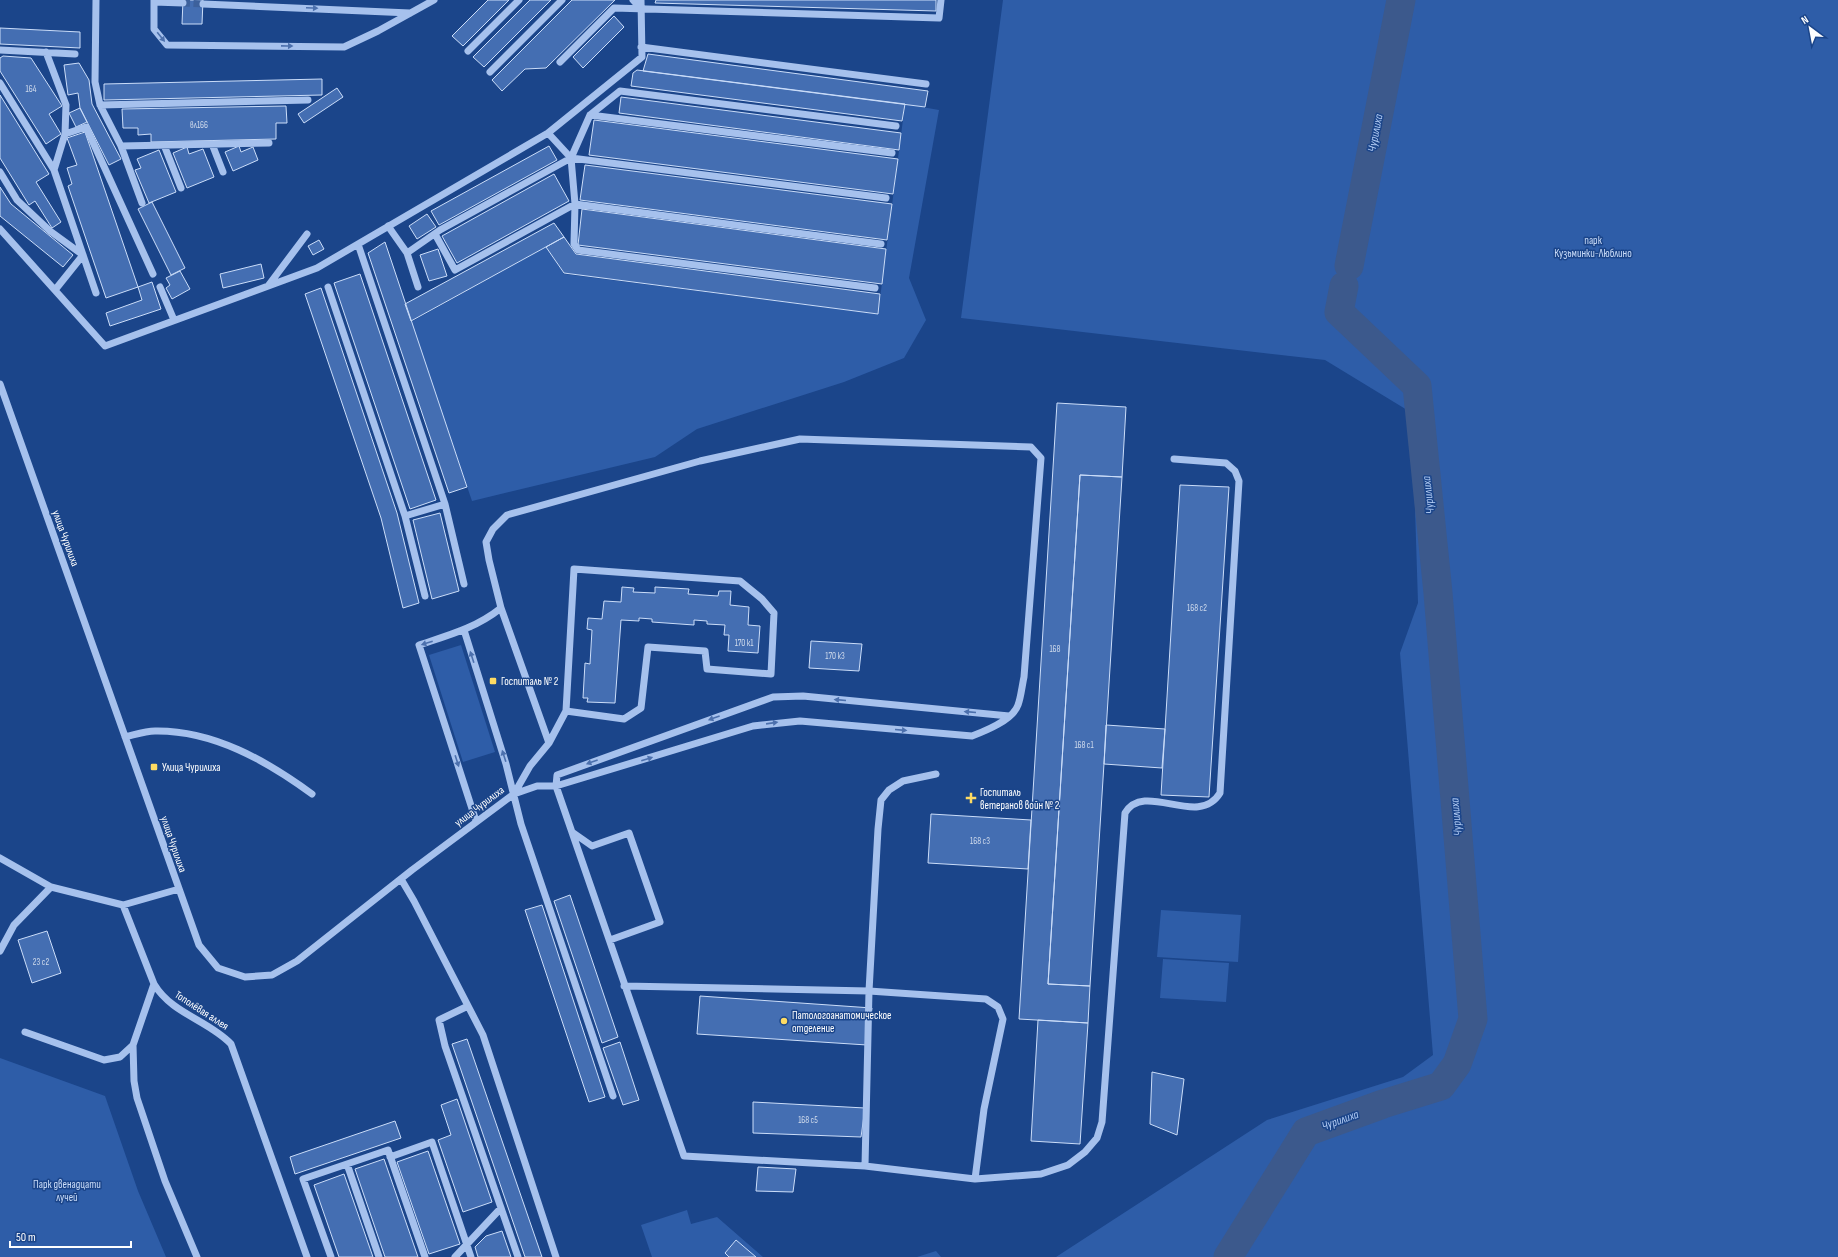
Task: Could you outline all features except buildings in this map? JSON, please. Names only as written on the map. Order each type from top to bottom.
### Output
[{"type":"street","points":[[96,0],[95,82],[100,105],[121,146],[142,203]]},
{"type":"street","points":[[183,3],[154,1],[154,29],[167,45],[344,47],[434,0]]},
{"type":"street","points":[[468,51],[519,0]]},
{"type":"street","points":[[490,72],[562,0]]},
{"type":"street","points":[[633,0],[641,9]]},
{"type":"street","points":[[0,229],[105,346],[317,268],[548,133],[642,57],[641,0]]},
{"type":"street","points":[[560,62],[614,8],[939,18],[941,0]]},
{"type":"street","points":[[203,4],[411,13]]},
{"type":"street","points":[[642,47],[926,84]]},
{"type":"street","points":[[0,50],[75,54]]},
{"type":"street","points":[[46,52],[66,105],[65,134],[54,170]]},
{"type":"street","points":[[0,84],[54,170],[96,293]]},
{"type":"street","points":[[875,288],[578,250],[574,244],[575,204],[571,158],[590,115],[620,91],[896,126]]},
{"type":"street","points":[[100,105],[308,100]]},
{"type":"street","points":[[590,115],[892,154]]},
{"type":"street","points":[[65,134],[86,127],[153,274]]},
{"type":"street","points":[[548,133],[571,158]]},
{"type":"street","points":[[121,146],[268,143]]},
{"type":"street","points":[[212,144],[223,172]]},
{"type":"street","points":[[164,145],[181,188]]},
{"type":"street","points":[[407,253],[435,234],[571,158],[886,198]]},
{"type":"street","points":[[0,172],[17,200],[50,232],[83,255]]},
{"type":"street","points":[[435,234],[455,270],[575,204],[881,244]]},
{"type":"street","points":[[388,226],[407,253],[418,287]]},
{"type":"street","points":[[268,286],[307,234]]},
{"type":"street","points":[[358,244],[445,504],[464,584]]},
{"type":"street","points":[[54,290],[83,255]]},
{"type":"street","points":[[160,287],[174,320]]},
{"type":"street","points":[[328,287],[405,516],[424,596]]},
{"type":"street","name":"улица Чурилиха","points":[[0,384],[199,945],[218,968],[245,977],[272,975],[297,961],[401,879],[514,794]]},
{"type":"street","points":[[514,794],[537,786],[556,786],[753,726],[771,723],[800,721],[972,736],[990,730],[1018,707],[1024,678],[1041,458],[1031,447],[800,439],[700,461],[507,515],[493,530],[486,542],[501,608],[549,743]]},
{"type":"street","points":[[1008,716],[802,696],[773,697],[557,775],[556,786],[684,1156],[865,1166],[975,1179],[1041,1174],[1068,1165],[1085,1152],[1096,1138],[1102,1122],[1125,812],[1132,805],[1142,801],[1199,808],[1211,802],[1220,793],[1239,480],[1235,471],[1226,463],[1174,459]]},
{"type":"street","points":[[405,516],[445,504]]},
{"type":"street","points":[[514,794],[530,766],[549,743],[566,711],[574,568],[740,581],[762,599],[774,613],[771,674],[708,669],[705,651],[648,647],[641,708],[624,719],[566,711]]},
{"type":"street","points":[[476,822],[419,645],[464,630],[486,620],[501,608]]},
{"type":"street","points":[[464,630],[506,764],[521,824],[613,1096]]},
{"type":"street","points":[[125,736],[153,731],[176,732],[201,737],[227,745],[264,762],[312,794]]},
{"type":"street","points":[[865,1166],[869,991],[878,829],[882,800],[889,790],[903,781],[936,774]]},
{"type":"street","points":[[572,832],[592,846],[629,833],[660,922],[610,940]]},
{"type":"street","points":[[0,858],[51,887],[123,904],[179,889]]},
{"type":"street","points":[[401,879],[414,901],[483,1035],[556,1257]]},
{"type":"street","points":[[0,951],[14,925],[51,887]]},
{"type":"street","name":"Тополёвая аллея","points":[[123,904],[154,984],[169,1003],[223,1036],[231,1044],[238,1058],[307,1257]]},
{"type":"street","points":[[154,984],[134,1045],[134,1081],[137,1098],[165,1180],[197,1257]]},
{"type":"street","points":[[624,986],[869,991],[986,999],[998,1007],[1003,1019],[984,1109],[975,1179]]},
{"type":"street","points":[[468,1006],[439,1020],[445,1046],[518,1257]]},
{"type":"street","points":[[25,1032],[104,1060],[120,1057],[134,1045]]},
{"type":"street","points":[[390,1157],[432,1142],[471,1257]]},
{"type":"street","points":[[331,1257],[303,1179],[388,1150],[425,1257]]},
{"type":"street","points":[[347,1164],[379,1257]]},
{"type":"street","points":[[455,1257],[467,1246],[501,1208]]},
{"type":"green space","name":"парк Кузьминки-Люблино","points":[[1003,0],[1838,0],[1838,1257],[1056,1257],[1267,1120],[1403,1077],[1433,1055],[1400,653],[1418,603],[1412,413],[1325,360],[961,318]]},
{"type":"green space","points":[[905,104],[939,110],[909,278],[926,320],[904,358],[844,382],[697,429],[655,457],[472,501],[411,322],[546,247],[564,274],[878,314]]},
{"type":"green space","points":[[461,645],[495,752],[463,762],[429,655]]},
{"type":"green space","points":[[1161,910],[1241,915],[1238,962],[1157,957]]},
{"type":"green space","points":[[1163,959],[1229,963],[1226,1002],[1160,998]]},
{"type":"green space","name":"Парк двенадцати лучей","points":[[0,1058],[105,1096],[138,1191],[166,1257],[0,1257]]},
{"type":"green space","points":[[687,1210],[691,1224],[717,1217],[763,1257],[652,1257],[641,1225]]},
{"type":"green space","points":[[936,1251],[941,1257],[917,1257]]},
{"type":"waterway","name":"Чурилиха","points":[[1349,266],[1401,0]]},
{"type":"waterway","name":"Чурилиха","points":[[1228,1257],[1306,1132],[1383,1104],[1441,1086],[1457,1064],[1473,1019],[1438,593],[1417,386],[1339,312],[1344,286]]},
{"type":"tunnel","points":[[183,3],[203,4]]},
{"type":"place","name":"Госпиталь № 2","points":[[493,681]]},
{"type":"place","name":"Улица Чурилиха","points":[[154,767]]},
{"type":"place","name":"Госпиталь ветеранов войн № 2","points":[[971,798]]},
{"type":"place","name":"Патологоанатомическое отделение","points":[[784,1021]]}]
